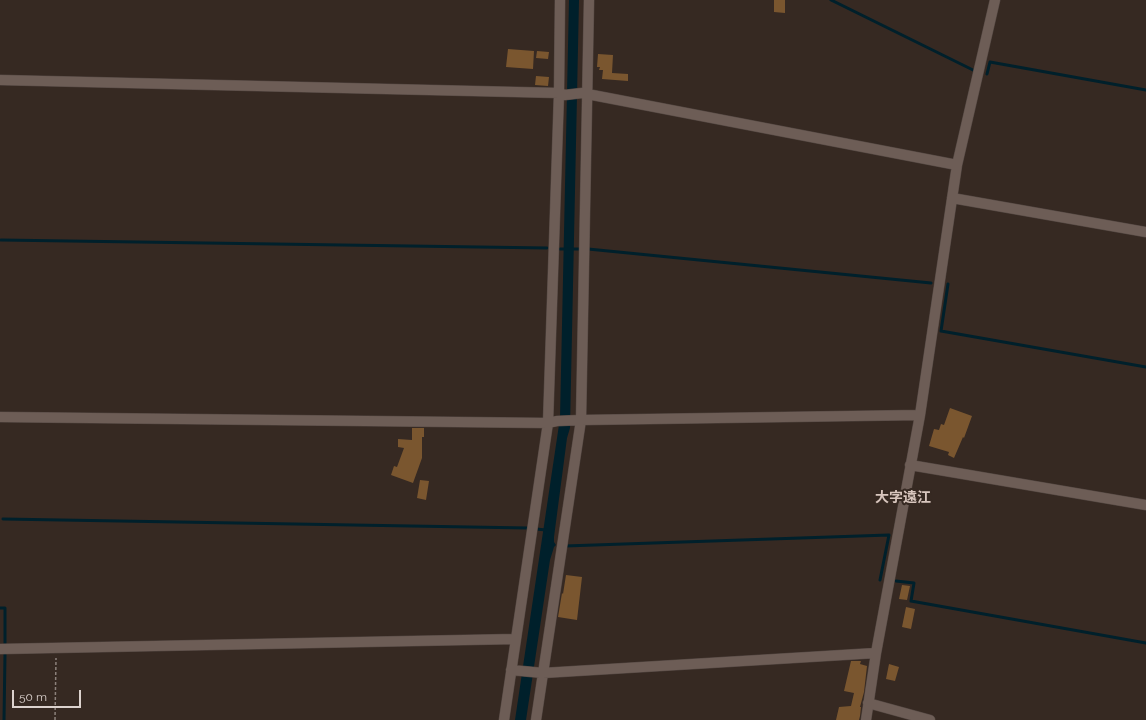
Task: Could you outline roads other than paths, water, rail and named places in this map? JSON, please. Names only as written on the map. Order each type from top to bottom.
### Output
[{"type":"street","points":[[504,720],[514,670],[516,639],[553,422],[562,94],[560,0]]},
{"type":"street","points":[[536,720],[540,672],[578,420],[585,94],[589,0]]},
{"type":"street","points":[[866,720],[876,653],[920,415],[957,165],[995,0]]},
{"type":"street","points":[[0,80],[585,94],[957,165]]},
{"type":"street","points":[[952,198],[1146,232]]},
{"type":"street","points":[[0,417],[553,422],[578,420],[920,415]]},
{"type":"street","points":[[910,465],[1146,505]]},
{"type":"street","points":[[0,649],[516,639]]},
{"type":"street","points":[[514,670],[540,672],[876,653]]},
{"type":"street","points":[[868,703],[930,720]]},
{"type":"water","points":[[569,0],[579,0],[570,428],[567,438],[554,537],[554,542],[556,545],[550,560],[526,720],[515,720],[560,418]]},
{"type":"waterway","points":[[831,0],[973,70]]},
{"type":"waterway","points":[[987,74],[990,62],[1146,90]]},
{"type":"waterway","points":[[1,240],[547,248]]},
{"type":"waterway","points":[[560,249],[580,249]]},
{"type":"waterway","points":[[588,249],[931,283]]},
{"type":"waterway","points":[[948,284],[941,331],[1146,367]]},
{"type":"waterway","points":[[3,519],[528,528]]},
{"type":"waterway","points":[[536,529],[546,530]]},
{"type":"waterway","points":[[565,546],[889,535],[880,580]]},
{"type":"waterway","points":[[896,581],[914,583],[911,601],[1146,643]]},
{"type":"waterway","points":[[0,608],[5,608],[5,643]]},
{"type":"waterway","points":[[4,720],[5,654]]},
{"type":"district","name":"大字遠江","points":[[903,498]]}]
